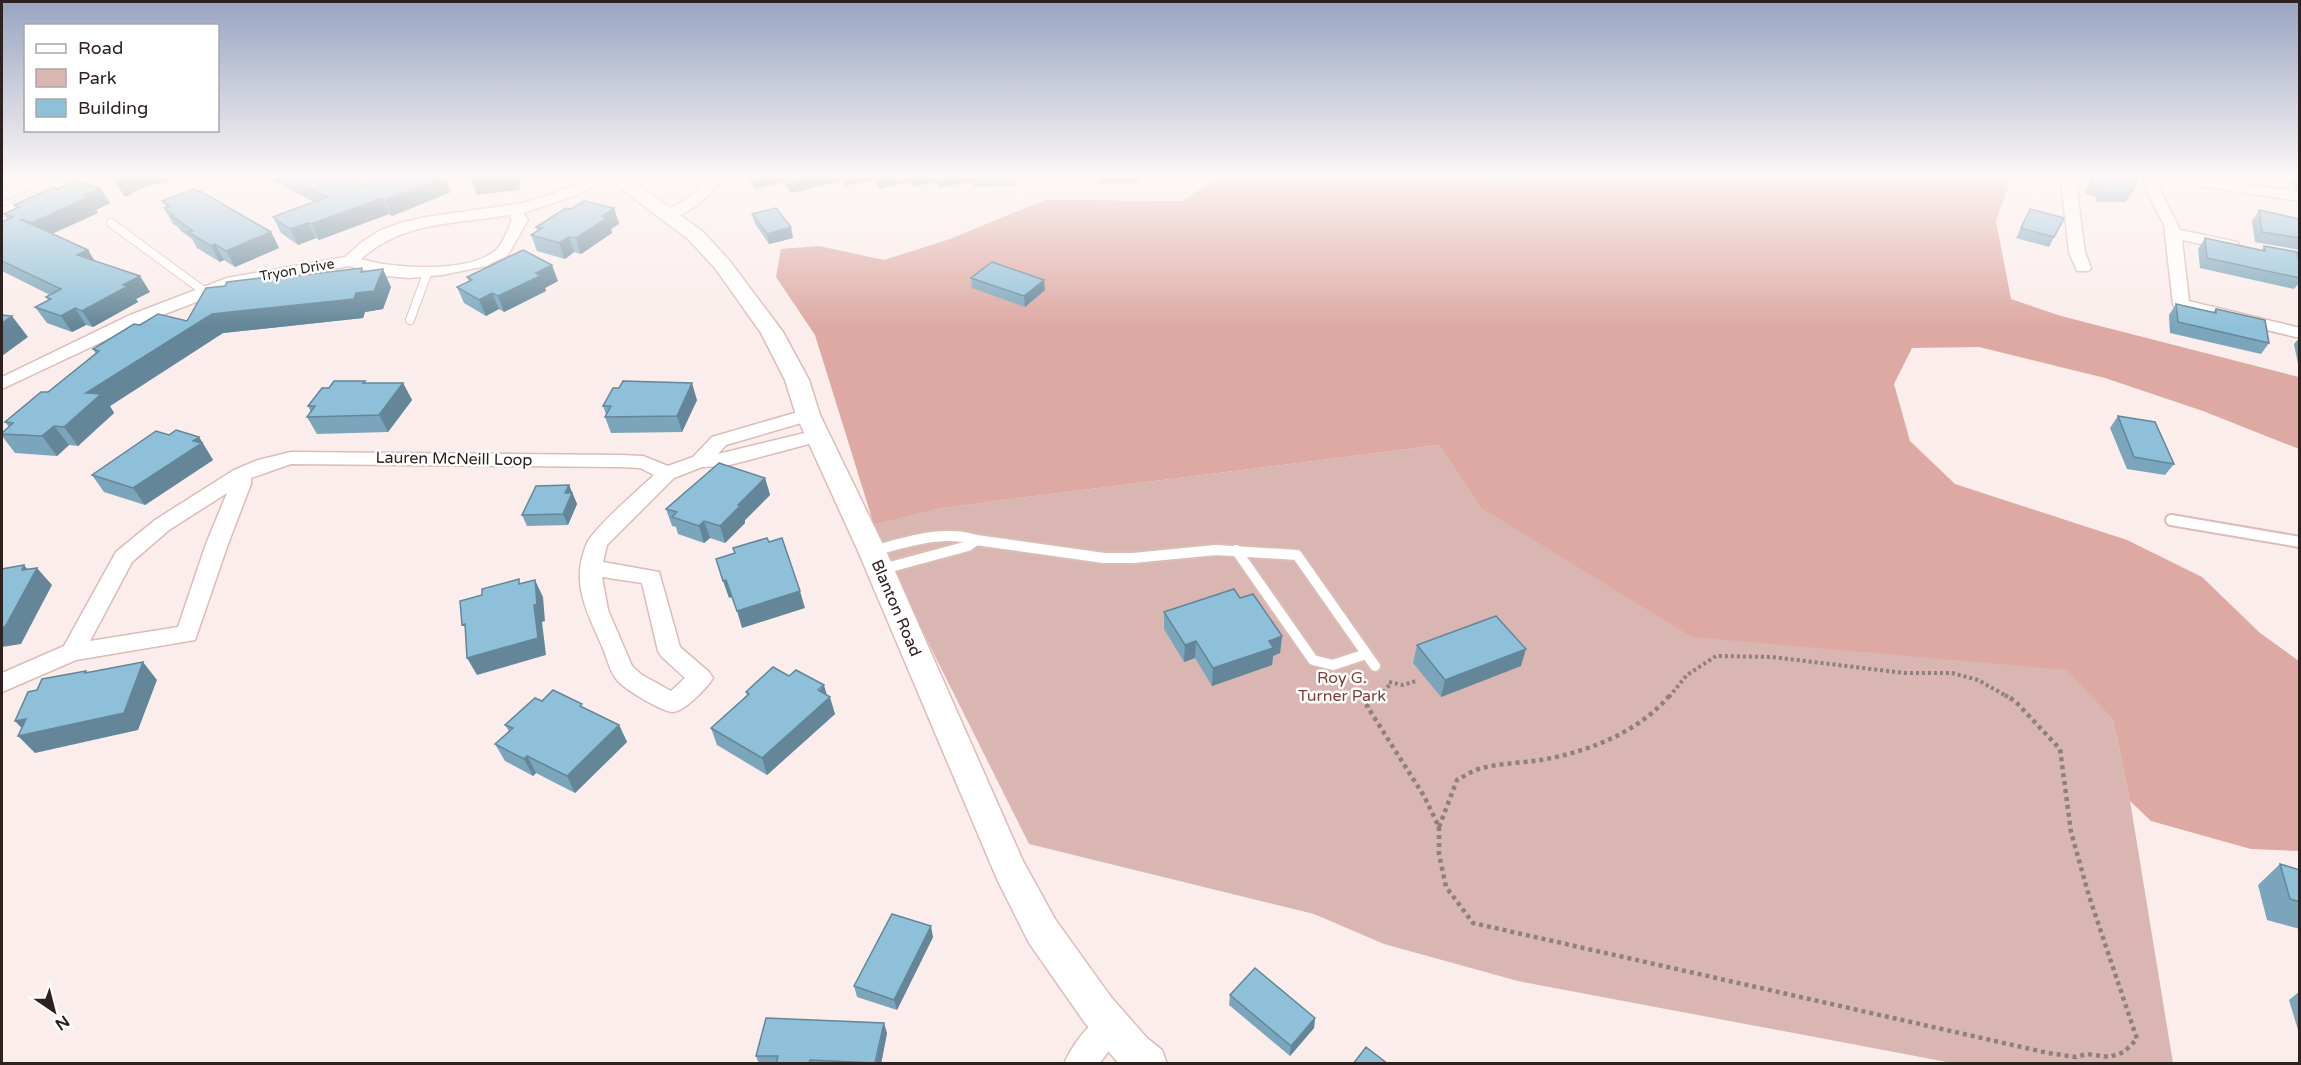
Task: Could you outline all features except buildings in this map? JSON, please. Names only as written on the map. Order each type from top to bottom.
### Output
[{"type":"street","points":[[350,261],[380,235],[399,228]]},
{"type":"street","name":"Tryon Drive","points":[[2,384],[136,319],[233,282],[350,261],[364,266],[408,273],[475,264],[499,255],[515,228]]},
{"type":"street","name":"Blanton Road","points":[[685,228],[722,264],[748,297],[772,332],[797,380],[813,425],[1009,868],[1042,931],[1111,1025],[1133,1051],[1148,1064]]},
{"type":"street","points":[[2074,228],[2077,252],[2083,268]]},
{"type":"street","points":[[2172,228],[2181,304],[2300,333]]},
{"type":"street","points":[[2173,233],[2247,248]]},
{"type":"street","points":[[590,567],[651,577],[670,651],[701,678],[673,703],[625,676],[614,649],[601,627],[594,607],[590,567],[598,542],[667,473],[700,461],[726,460],[813,425]]},
{"type":"street","name":"Lauren McNeill Loop","points":[[72,652],[124,557],[162,525],[241,475],[265,465],[291,458],[620,460],[643,462],[667,473]]},
{"type":"street","points":[[2,683],[72,652],[187,634],[217,544],[241,484],[241,475]]},
{"type":"street","points":[[1079,1064],[1111,1025]]},
{"type":"lane","points":[[117,228],[205,292]]},
{"type":"lane","points":[[410,320],[428,271]]},
{"type":"lane","points":[[2171,520],[2300,542]]},
{"type":"lane","points":[[875,561],[923,539],[951,536],[969,536],[976,540],[1104,558],[1236,550],[1297,555],[1375,666]]},
{"type":"lane","points":[[875,561],[968,546],[976,540]]},
{"type":"lane","points":[[1236,550],[1313,660],[1322,665],[1336,665],[1366,654]]},
{"type":"path","points":[[1390,684],[1385,693],[1367,706],[1424,796],[1438,827],[1439,854],[1446,887],[1473,923],[2048,1053],[2076,1057],[2087,1054],[2109,1057],[2124,1052],[2137,1040],[2089,896],[2071,832],[2060,749],[2014,701],[1978,680],[1952,674],[1904,673],[1772,657],[1716,656],[1687,675],[1658,710],[1606,741],[1578,752],[1480,768],[1457,780],[1438,827]]},
{"type":"path","points":[[1375,666],[1390,684],[1403,685],[1416,681]]},
{"type":"green space","name":"Roy G. Turner Park","points":[[1439,445],[1480,507],[1970,658],[2068,670],[2113,720],[2130,801],[2173,1063],[1952,1063],[1518,981],[1384,944],[1314,914],[1029,844],[926,638],[874,525],[942,508]]},
{"type":"shaded area","points":[[978,228],[1997,228],[2011,299],[2061,316],[2299,377],[2299,449],[2203,411],[2105,378],[1979,347],[1912,348],[1894,384],[1910,441],[1955,484],[2127,540],[2202,577],[2260,633],[2299,661],[2299,851],[2251,849],[2151,821],[2130,801],[2113,720],[2067,670],[1692,637],[1480,507],[1439,445],[942,508],[874,525],[815,335],[776,277],[781,249],[819,246],[884,260]]}]
